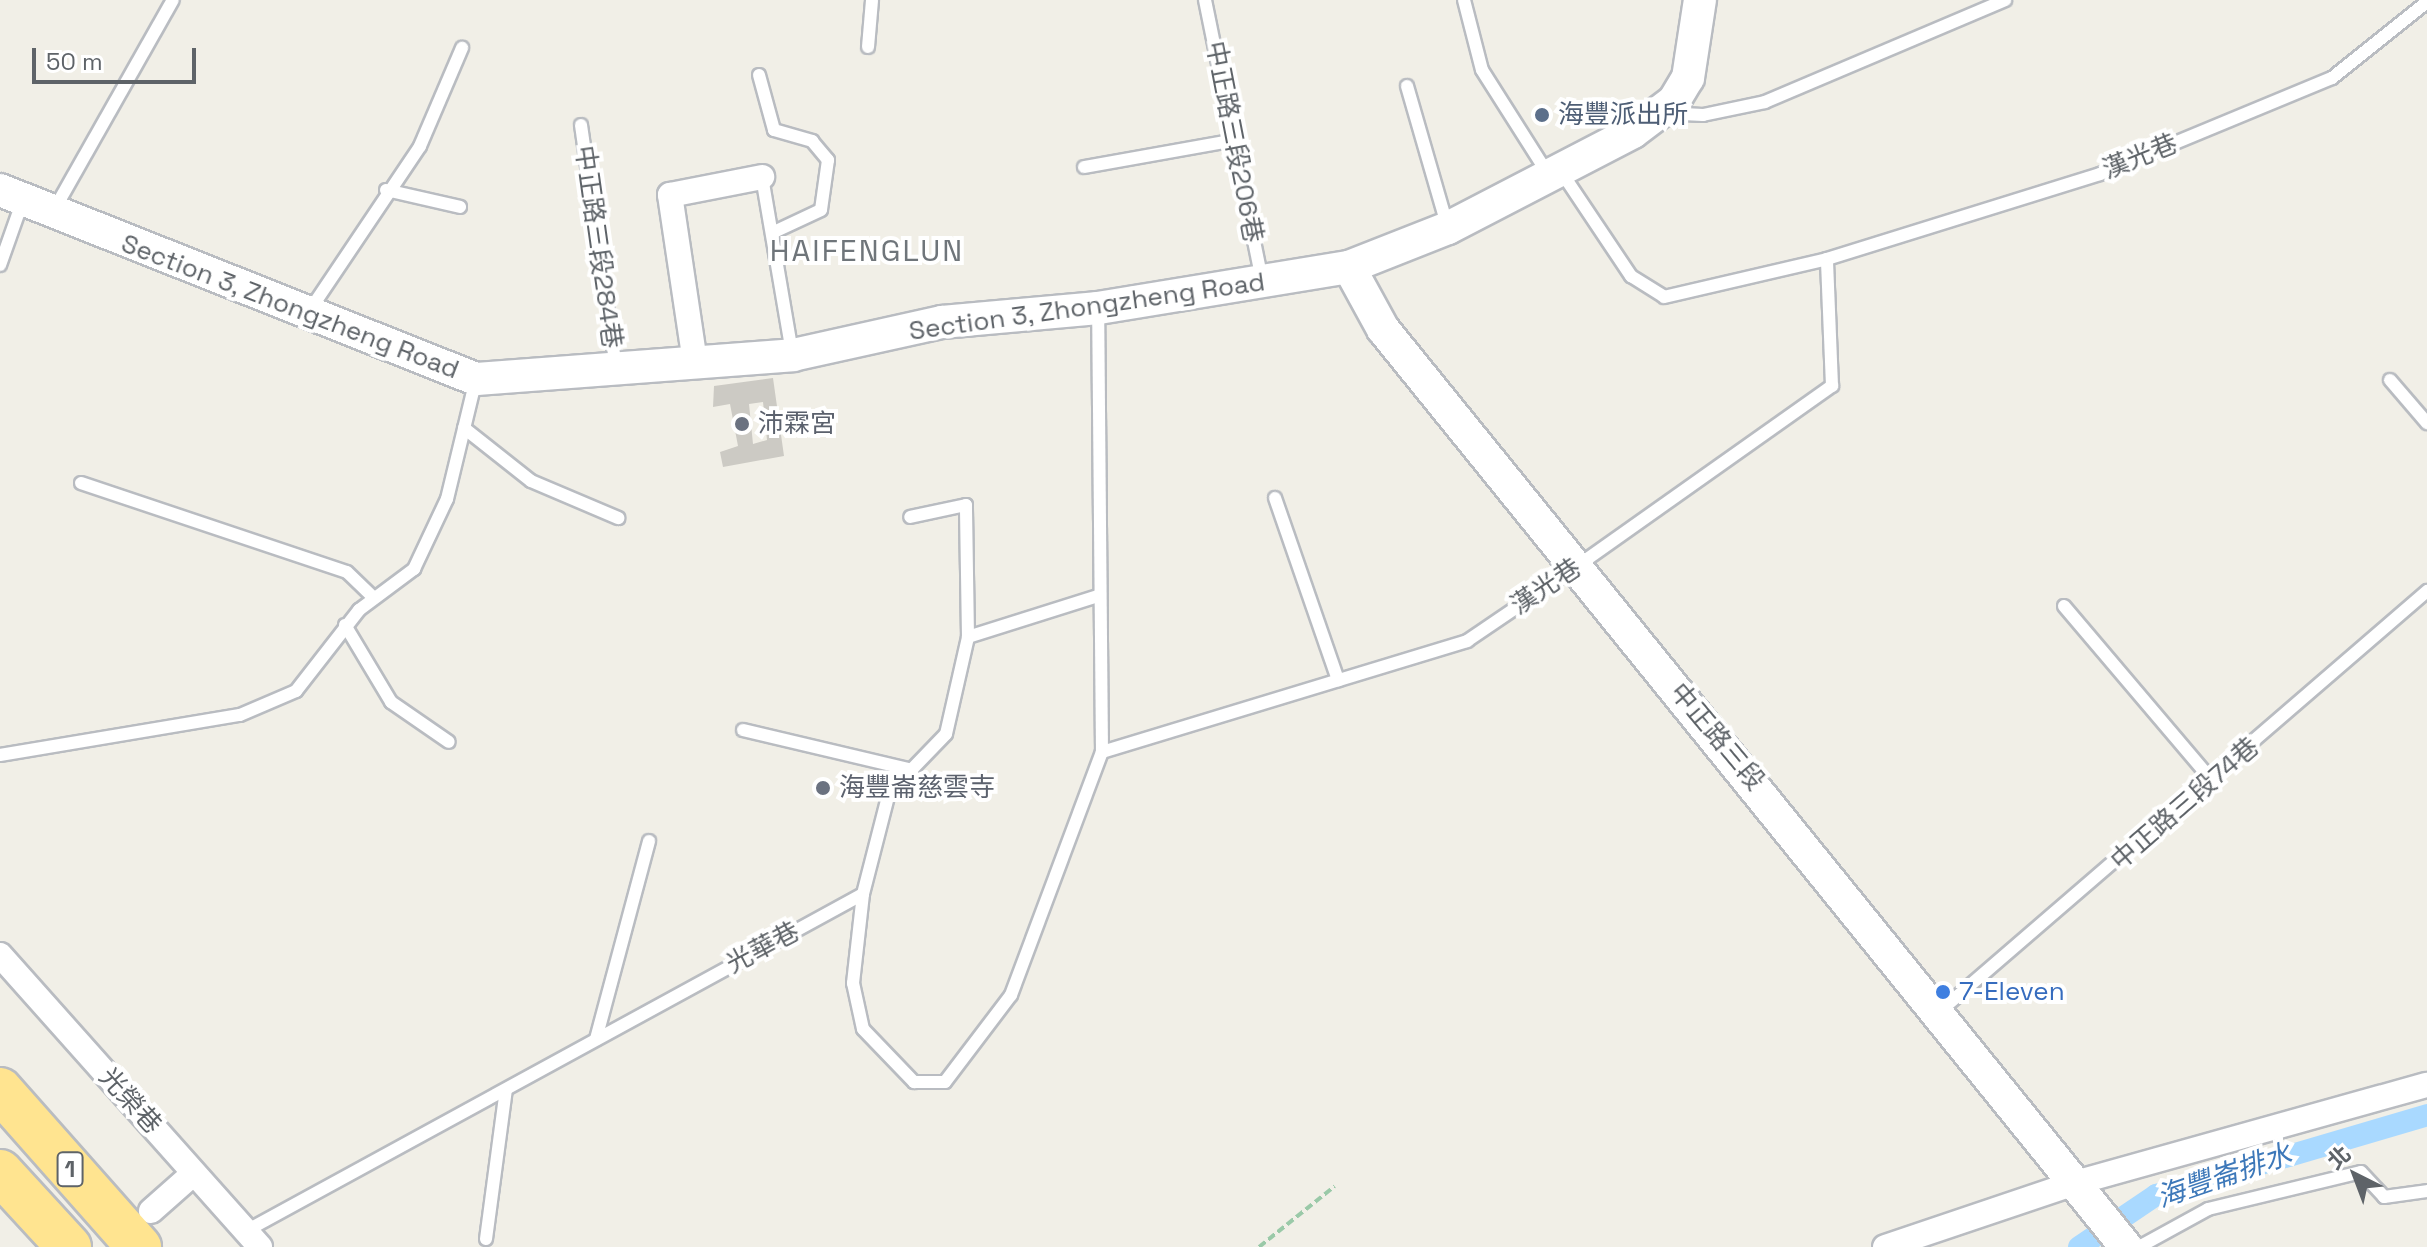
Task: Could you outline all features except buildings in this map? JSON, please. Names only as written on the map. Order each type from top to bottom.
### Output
[{"type":"highway","name":"1","points":[[0,1090],[145,1229]]},
{"type":"highway","name":"1","points":[[0,1172],[69,1247]]},
{"type":"street","points":[[1674,101],[1688,78],[1700,0]]},
{"type":"street","name":"Section 3, Zhongzheng Road","points":[[12,194],[306,316],[476,379],[793,355],[942,322],[1098,308],[1262,284],[1349,267],[1448,228],[1633,132],[1674,101]]},
{"type":"street","points":[[695,362],[670,195],[762,177]]},
{"type":"street","name":"中正路三段","points":[[1349,267],[1383,329],[2129,1245]]},
{"type":"street","name":"光榮巷","points":[[0,955],[253,1239]]},
{"type":"street","points":[[1885,1247],[2083,1192],[2427,1085]]},
{"type":"street","points":[[145,1229],[194,1173]]},
{"type":"lane","points":[[53,213],[173,0]]},
{"type":"lane","points":[[868,47],[872,0]]},
{"type":"lane","name":"中正路三段206巷","points":[[1205,0],[1262,284]]},
{"type":"lane","name":"漢光巷","points":[[1464,0],[1482,70],[1631,276],[1664,297],[1827,259],[2100,174],[2318,84],[2427,2]]},
{"type":"lane","points":[[1674,101],[1683,114],[1703,115],[1765,102],[2005,0]]},
{"type":"lane","points":[[306,316],[386,190],[420,146],[462,48]]},
{"type":"lane","points":[[759,75],[774,130],[812,141],[828,160],[821,210],[772,233]]},
{"type":"lane","points":[[1407,86],[1448,228]]},
{"type":"lane","name":"中正路三段284巷","points":[[581,125],[616,368]]},
{"type":"lane","points":[[1084,167],[1235,140]]},
{"type":"lane","points":[[762,177],[793,355]]},
{"type":"lane","points":[[386,190],[460,207]]},
{"type":"lane","points":[[0,265],[12,194]]},
{"type":"lane","name":"漢光巷","points":[[1102,752],[1467,641],[1576,567],[1832,386],[1827,259]]},
{"type":"lane","points":[[910,517],[966,505],[968,637],[946,734],[889,793],[863,894],[853,983],[863,1029],[914,1082],[945,1082],[1011,995],[1102,752],[1098,596],[1098,308]]},
{"type":"lane","points":[[0,755],[240,715],[296,691],[345,625],[373,597],[395,590],[414,569],[447,499],[476,379]]},
{"type":"lane","points":[[2390,380],[2427,423]]},
{"type":"lane","points":[[464,428],[531,481],[618,518]]},
{"type":"lane","points":[[81,483],[347,572],[373,597]]},
{"type":"lane","points":[[1275,498],[1338,680]]},
{"type":"lane","name":"中正路三段74巷","points":[[1939,1012],[2213,782],[2427,591]]},
{"type":"lane","points":[[968,637],[1098,596]]},
{"type":"lane","points":[[2064,606],[2213,782]]},
{"type":"lane","points":[[345,625],[391,702],[449,742]]},
{"type":"lane","points":[[743,730],[912,770]]},
{"type":"lane","points":[[596,1039],[649,841]]},
{"type":"lane","name":"光華巷","points":[[253,1239],[596,1039],[863,894]]},
{"type":"lane","points":[[486,1239],[506,1090]]},
{"type":"lane","points":[[2129,1245],[2208,1209],[2361,1172],[2384,1197],[2427,1191]]},
{"type":"path","points":[[1259,1247],[1335,1186]]},
{"type":"waterway","name":"海豐崙排水","points":[[2079,1247],[2156,1195],[2427,1115]]},
{"type":"place","name":"海豐派出所","points":[[1542,115]]},
{"type":"place","name":"沛霖宮","points":[[742,424]]},
{"type":"place","name":"海豐崙慈雲寺","points":[[823,788]]},
{"type":"place","name":"7-Eleven","points":[[1943,992]]},
{"type":"district","name":"HAIFENGLUN","points":[[867,251]]}]
